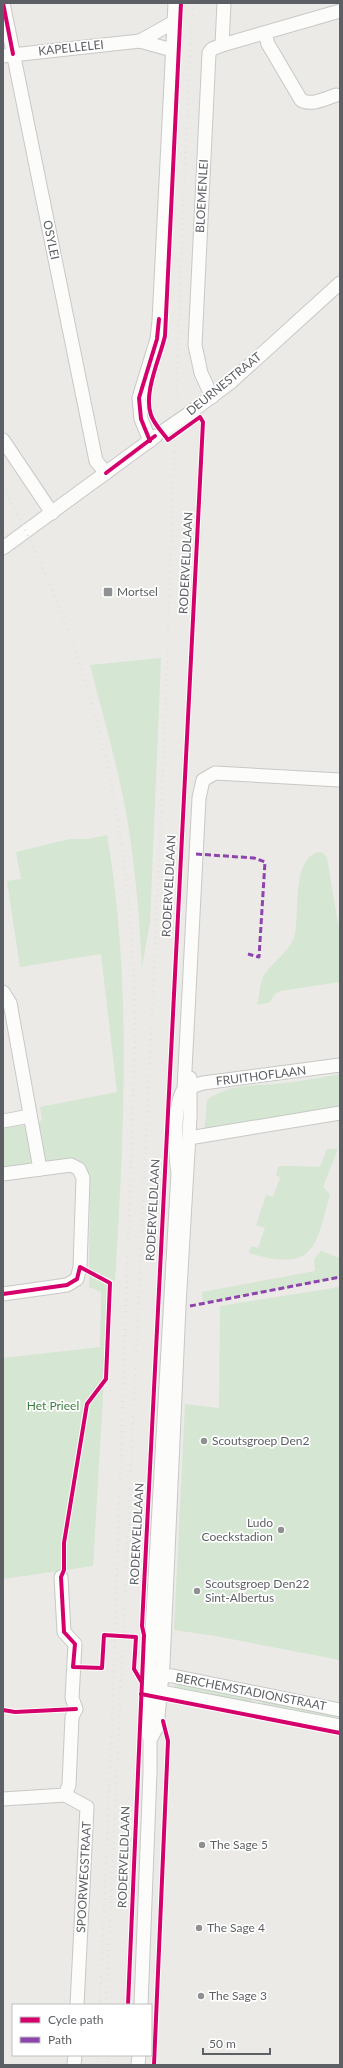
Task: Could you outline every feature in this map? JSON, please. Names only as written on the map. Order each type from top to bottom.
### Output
[{"type":"street","name":"OSYLEI","points":[[3,3],[8,55],[96,461],[106,473]]},
{"type":"street","points":[[150,440],[141,419],[139,398],[157,339],[159,321],[175,3]]},
{"type":"street","points":[[222,45],[224,3]]},
{"type":"street","name":"BLOEMENLEI","points":[[212,397],[205,386],[200,368],[195,334],[208,56],[212,49],[222,45],[340,12]]},
{"type":"street","name":"KAPELLELEI","points":[[140,41],[174,22]]},
{"type":"street","points":[[265,33],[268,44],[301,100],[306,103],[312,103],[336,95]]},
{"type":"street","name":"KAPELLELEI","points":[[8,55],[140,41],[172,50]]},
{"type":"street","name":"DEURNESTRAAT","points":[[3,548],[150,440],[212,397],[340,283]]},
{"type":"street","points":[[3,440],[52,512]]},
{"type":"street","name":"RODERVELDLAAN","points":[[141,2004],[150,1740],[157,1727],[155,1690],[161,1675],[188,1138],[188,1087],[186,1059],[199,798],[202,784],[206,777],[215,773],[340,780]]},
{"type":"street","points":[[3,992],[10,1003],[40,1169]]},
{"type":"street","name":"FRUITHOFLAAN","points":[[188,1087],[340,1065]]},
{"type":"street","name":"RODERVELDLAAN","points":[[161,1675],[178,1172],[176,1162],[178,1102],[188,1087]]},
{"type":"street","points":[[177,1127],[188,1138],[340,1113]]},
{"type":"street","points":[[3,1121],[30,1116]]},
{"type":"street","points":[[3,1174],[75,1166],[79,1169],[83,1178],[80,1268],[77,1279],[68,1285],[3,1294]]},
{"type":"street","points":[[3,1799],[65,1794],[69,1785],[72,1717],[76,1709],[72,1698],[75,1644],[64,1632],[61,1577]]},
{"type":"street","name":"BERCHEMSTADIONSTRAAT","points":[[161,1675],[340,1710]]},
{"type":"street","name":"BERCHEMSTADIONSTRAAT","points":[[155,1690],[340,1726]]},
{"type":"street","points":[[255,1709],[258,1694]]},
{"type":"street","name":"SPOORWEGSTRAAT","points":[[65,1794],[88,1807],[77,2004]]},
{"type":"green space","points":[[161,658],[150,922],[142,967],[136,887],[125,807],[109,736],[90,665]]},
{"type":"green space","points":[[107,835],[115,890],[123,1001],[123,1114],[115,1281],[89,1269],[90,1196],[87,1192],[86,1166],[76,1159],[50,1162],[45,1160],[38,1123],[42,1120],[40,1107],[117,1092],[101,954],[20,967],[7,881],[21,879],[16,852],[70,839],[88,839]]},
{"type":"green space","points":[[318,852],[323,853],[327,858],[340,935],[340,982],[280,991],[275,994],[270,1002],[257,1005],[264,975],[286,951],[293,940],[296,925],[300,876],[309,857]]},
{"type":"green space","points":[[340,1074],[340,1110],[204,1134],[207,1100],[225,1090],[244,1086],[291,1082]]},
{"type":"green space","points":[[22,1125],[26,1127],[33,1160],[29,1164],[3,1168],[3,1128]]},
{"type":"green space","points":[[327,1149],[338,1149],[323,1187],[330,1194],[325,1213],[315,1242],[309,1251],[300,1257],[287,1260],[249,1253],[251,1246],[258,1248],[265,1228],[256,1225],[266,1195],[273,1197],[280,1178],[276,1175],[278,1167],[320,1167]]},
{"type":"green space","points":[[321,1251],[340,1258],[340,1278],[203,1303],[202,1292],[315,1271],[314,1259]]},
{"type":"green space","name":"Het Prieel","points":[[89,1275],[107,1285],[106,1346],[93,1566],[3,1579],[3,1358],[100,1347],[101,1292],[89,1287]]},
{"type":"green space","points":[[340,1287],[340,1660],[215,1636],[174,1630],[185,1404],[219,1408],[220,1306]]},
{"type":"green space","points":[[175,1680],[252,1697],[252,1700],[250,1704],[197,1692],[174,1689]]},
{"type":"green space","points":[[262,1700],[340,1716],[340,1719],[309,1713],[308,1717],[262,1706]]},
{"type":"railway","points":[[106,2004],[159,860],[187,110],[193,3]]},
{"type":"railway","points":[[3,487],[36,553],[64,619],[87,686],[105,754],[118,823],[128,893],[133,965],[135,1038],[112,1721],[100,2004]]},
{"type":"railway","points":[[96,2065],[97,2056]]},
{"type":"railway","points":[[108,2065],[109,2056]]},
{"type":"marked path","points":[[196,854],[254,858],[265,862],[259,957],[248,954]]},
{"type":"marked path","points":[[190,1306],[340,1277]]},
{"type":"cycle path","points":[[3,3],[13,54]]},
{"type":"cycle path","points":[[128,2004],[144,1635],[142,1626],[203,422],[200,417],[168,440],[154,422],[149,406],[149,396],[153,376],[165,336],[181,3]]},
{"type":"cycle path","points":[[150,441],[141,419],[139,398],[157,339],[159,319]]},
{"type":"cycle path","points":[[106,473],[155,436]]},
{"type":"cycle path","points":[[3,1294],[67,1285],[77,1279],[80,1267],[110,1283],[106,1379],[87,1404],[64,1543],[64,1570],[61,1577],[64,1632],[75,1644],[73,1667],[102,1668],[104,1635],[136,1637],[134,1669],[141,1681]]},
{"type":"cycle path","points":[[141,1694],[340,1733]]},
{"type":"cycle path","points":[[3,1710],[15,1712],[76,1709]]},
{"type":"cycle path","points":[[154,2065],[168,1741],[163,1721]]},
{"type":"place","name":"Mortsel","points":[[108,592]]},
{"type":"place","name":"Scoutsgroep Den2","points":[[204,1441]]},
{"type":"place","name":"Ludo Coeckstadion","points":[[281,1530]]},
{"type":"place","name":"Scoutsgroep Den22 Sint-Albertus","points":[[197,1591]]},
{"type":"place","name":"The Sage 5","points":[[202,1845]]},
{"type":"place","name":"The Sage 4","points":[[199,1928]]},
{"type":"place","name":"The Sage 3","points":[[201,1996]]}]
